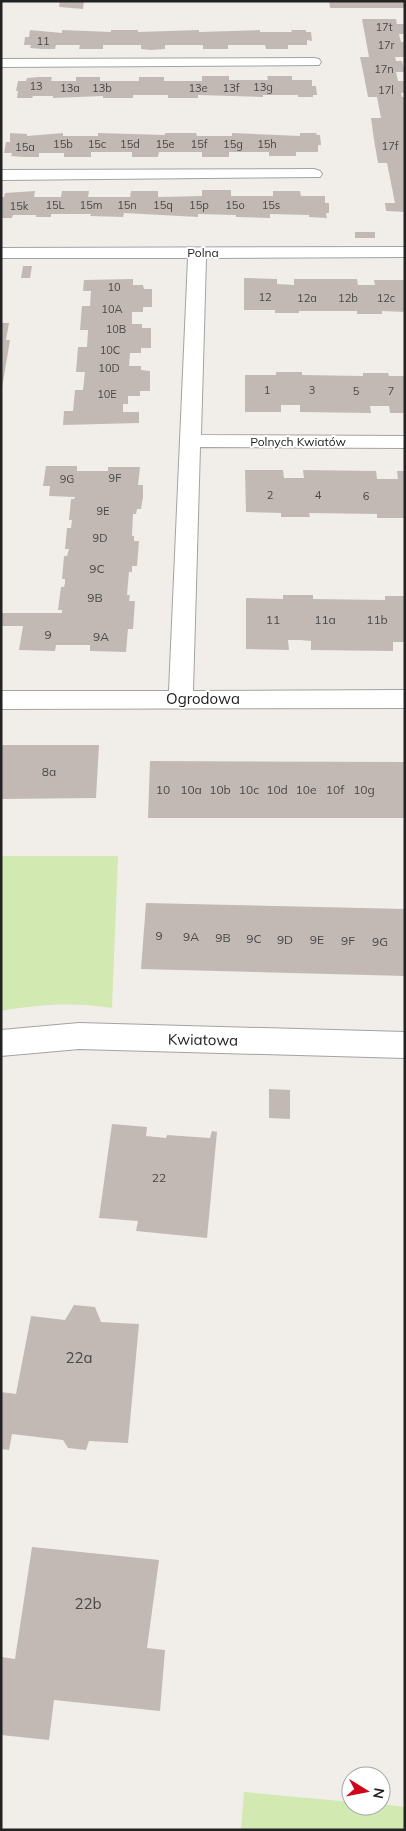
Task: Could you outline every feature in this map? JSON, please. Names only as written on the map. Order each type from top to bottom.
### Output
[{"type":"street","points":[[1,63],[314,62]]},
{"type":"street","points":[[1,175],[314,174]]},
{"type":"street","name":"Polna","points":[[1,253],[405,252]]},
{"type":"street","points":[[181,699],[197,253]]},
{"type":"street","name":"Polnych Kwiatów","points":[[191,441],[405,442]]},
{"type":"street","name":"Ogrodowa","points":[[1,700],[405,699]]},
{"type":"street","name":"Kwiatowa","points":[[1,1042],[79,1036],[405,1045]]},
{"type":"green space","points":[[1,856],[118,856],[112,1008],[56,1005],[1,1011]]},
{"type":"green space","points":[[244,1792],[341,1801],[341,1816],[391,1816],[391,1805],[405,1807],[405,1830],[241,1830]]},
{"type":"building","points":[[60,1],[84,1],[83,9],[59,7]]},
{"type":"building","points":[[329,1],[405,1],[405,8],[330,8]]},
{"type":"building","points":[[362,19],[396,19],[397,24],[404,24],[405,34],[399,34],[401,42],[405,42],[405,57],[395,57],[396,61],[402,61],[405,72],[396,72],[398,81],[405,81],[405,93],[401,93],[402,97],[405,97],[405,212],[386,211],[385,203],[395,203],[387,163],[378,163],[371,118],[381,118],[377,97],[368,97],[360,57],[369,57]]},
{"type":"building","points":[[30,30],[62,33],[62,30],[111,32],[111,30],[138,30],[138,32],[199,30],[199,32],[260,30],[260,32],[292,32],[291,30],[306,30],[306,32],[311,32],[312,41],[307,40],[307,45],[288,45],[288,49],[266,49],[265,45],[228,45],[228,49],[203,49],[203,45],[165,45],[165,49],[151,50],[141,49],[141,45],[103,45],[103,49],[79,49],[80,45],[56,45],[55,49],[42,49],[30,48],[31,45],[24,45],[25,37],[29,37]]},
{"type":"building","points":[[202,76],[229,76],[229,80],[268,80],[267,76],[292,76],[292,80],[312,80],[312,86],[316,86],[317,95],[313,95],[313,97],[298,97],[298,95],[263,95],[263,97],[198,95],[198,98],[168,98],[168,95],[133,95],[133,98],[103,98],[103,96],[53,98],[53,96],[33,96],[32,98],[17,98],[18,91],[16,91],[18,81],[26,81],[27,78],[38,77],[52,77],[51,81],[76,81],[76,77],[100,77],[100,81],[139,81],[139,77],[164,77],[164,81],[202,81]]},
{"type":"building","points":[[10,133],[27,134],[27,136],[63,133],[63,136],[98,136],[98,133],[165,135],[165,133],[196,133],[197,136],[232,136],[232,133],[300,136],[300,133],[317,133],[316,135],[320,135],[321,145],[318,145],[318,152],[296,152],[296,156],[269,156],[269,152],[229,152],[229,157],[202,157],[202,152],[159,152],[158,157],[132,157],[132,152],[91,152],[91,157],[64,157],[64,153],[39,153],[39,157],[24,157],[11,156],[12,153],[4,153],[6,142],[10,142]]},
{"type":"building","points":[[202,190],[231,190],[231,196],[273,196],[273,191],[300,191],[301,196],[325,196],[325,203],[329,203],[329,213],[326,213],[327,218],[309,217],[309,215],[270,214],[270,218],[236,217],[236,215],[198,214],[198,217],[124,213],[123,217],[90,216],[91,214],[51,214],[51,217],[13,215],[12,218],[1,218],[1,197],[4,197],[5,193],[35,191],[34,197],[61,197],[62,191],[89,191],[88,197],[130,197],[131,191],[158,191],[158,197],[202,196]]},
{"type":"building","points":[[355,232],[375,232],[375,238],[355,238]]},
{"type":"building","points":[[23,266],[32,266],[30,278],[21,278]]},
{"type":"building","points":[[244,278],[277,279],[277,284],[294,285],[294,279],[357,279],[358,285],[375,285],[374,280],[405,280],[405,312],[382,311],[382,314],[357,314],[357,311],[275,313],[275,310],[244,310]]},
{"type":"building","points":[[133,279],[133,285],[143,285],[144,289],[152,289],[152,307],[143,307],[143,312],[132,312],[132,324],[142,324],[142,328],[151,328],[151,348],[141,348],[141,353],[130,353],[129,366],[141,366],[141,370],[150,371],[150,391],[140,391],[140,396],[128,396],[128,404],[123,404],[123,412],[139,412],[139,423],[63,425],[64,411],[73,411],[75,390],[83,390],[85,372],[76,372],[78,347],[87,347],[88,330],[80,330],[82,306],[90,306],[91,291],[83,291],[84,280]]},
{"type":"building","points":[[1,323],[9,323],[6,340],[10,340],[2,388]]},
{"type":"building","points":[[276,372],[302,372],[302,375],[363,376],[363,373],[388,373],[389,376],[405,376],[405,413],[390,413],[389,406],[370,406],[371,413],[300,412],[300,405],[281,405],[281,412],[245,412],[245,375],[276,375]]},
{"type":"building","points":[[46,466],[77,466],[77,471],[108,471],[108,467],[140,467],[138,485],[143,485],[143,497],[141,509],[137,509],[136,514],[133,514],[132,536],[134,536],[134,541],[139,541],[137,566],[132,566],[132,572],[129,572],[127,595],[130,595],[129,601],[135,601],[133,629],[128,629],[126,652],[90,651],[90,645],[56,645],[55,651],[19,650],[23,626],[1,626],[1,613],[62,613],[62,610],[58,610],[61,587],[64,587],[65,583],[65,579],[62,579],[64,556],[67,556],[69,549],[65,549],[67,528],[71,528],[72,520],[69,520],[71,499],[75,497],[49,496],[50,486],[43,486]]},
{"type":"building","points":[[245,470],[283,470],[284,478],[304,478],[303,470],[376,471],[377,479],[398,479],[397,471],[405,471],[405,518],[377,518],[377,514],[309,513],[310,517],[281,517],[281,513],[246,512]]},
{"type":"building","points":[[283,595],[313,595],[313,599],[385,600],[385,596],[405,596],[405,642],[393,642],[393,651],[311,650],[311,641],[300,640],[288,640],[289,650],[246,649],[246,598],[283,599]]},
{"type":"building","points":[[1,745],[99,745],[96,798],[1,799]]},
{"type":"building","points":[[150,761],[405,762],[405,818],[148,818]]},
{"type":"building","points":[[146,903],[405,909],[405,976],[141,969]]},
{"type":"building","points":[[269,1089],[290,1090],[290,1119],[269,1118]]},
{"type":"building","points":[[112,1124],[147,1127],[146,1136],[166,1138],[167,1135],[210,1138],[212,1131],[217,1132],[207,1238],[136,1231],[138,1221],[99,1218]]},
{"type":"building","points":[[74,1305],[95,1307],[101,1322],[139,1324],[128,1443],[89,1441],[86,1450],[68,1448],[63,1440],[12,1434],[9,1450],[1,1449],[1,1392],[16,1394],[31,1316],[65,1320]]},
{"type":"building","points":[[32,1547],[159,1560],[147,1648],[165,1650],[160,1711],[54,1700],[49,1740],[1,1735],[1,1657],[15,1659]]}]
